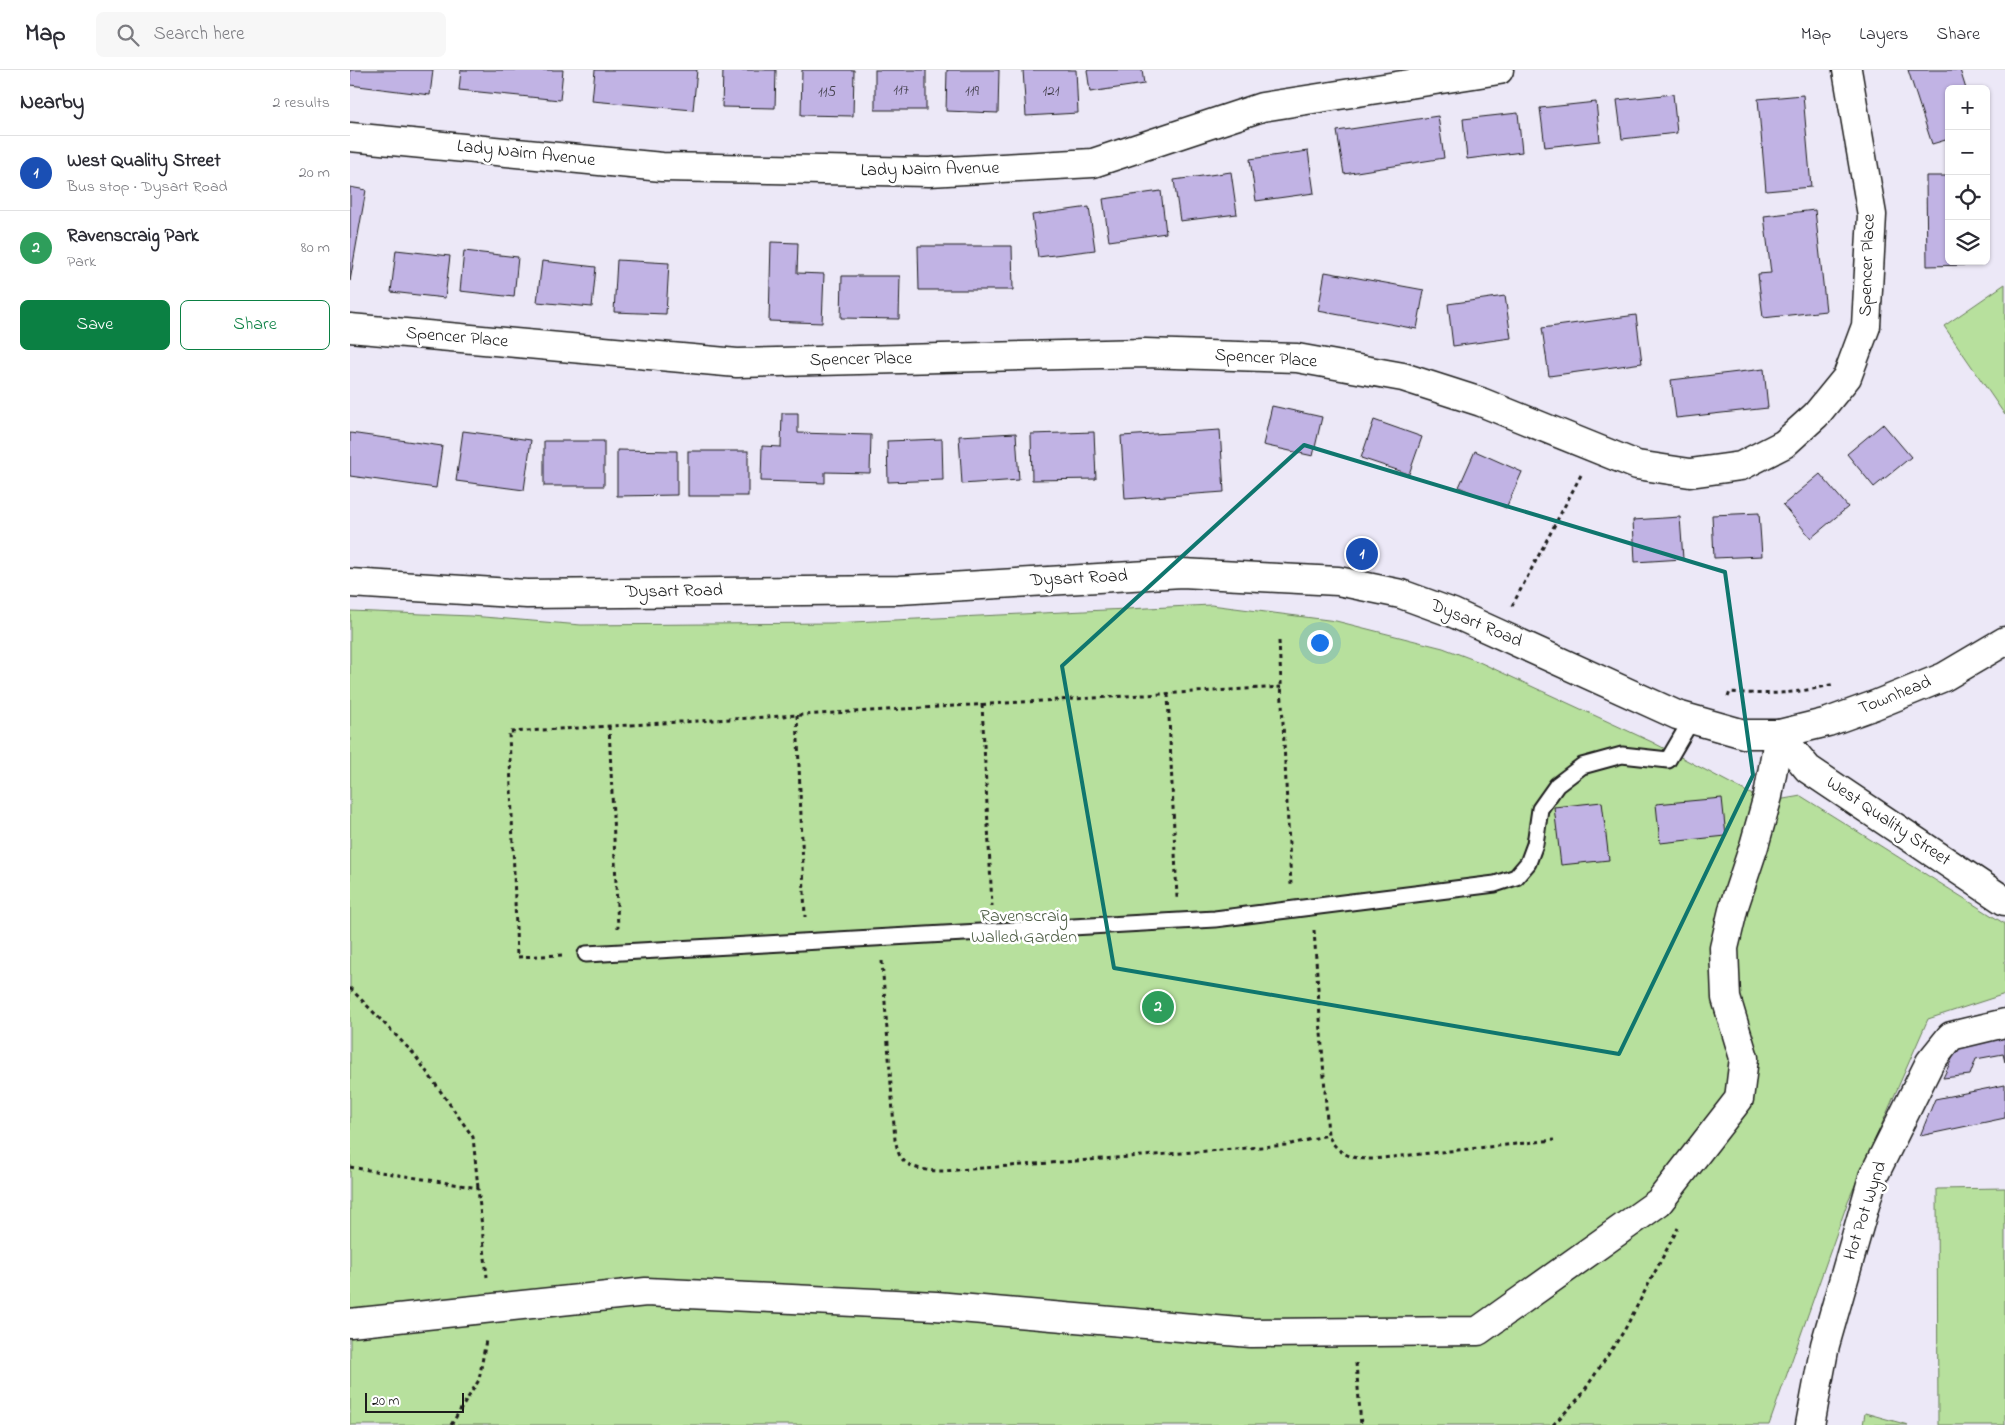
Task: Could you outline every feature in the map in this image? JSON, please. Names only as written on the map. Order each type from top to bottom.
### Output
[{"type":"street","name":"Lady Nairn Avenue","points":[[350,137],[662,168],[929,172],[1093,163],[1262,107],[1499,70]]},
{"type":"street","name":"Spencer Place","points":[[350,328],[737,363],[1145,353],[1297,358],[1403,377],[1481,402],[1637,465],[1690,473],[1741,466],[1784,444],[1816,415],[1847,377],[1866,326],[1872,215],[1847,70]]},
{"type":"street","name":"Dysart Road","points":[[350,583],[527,594],[899,590],[1182,573],[1338,581],[1401,594],[1498,632],[1677,715],[1744,734],[1778,734]]},
{"type":"street","name":"Townhead","points":[[1778,734],[1828,722],[1875,706],[1944,677],[2005,641]]},
{"type":"street","name":"West Quality Street","points":[[1778,734],[1808,769],[2005,901]]},
{"type":"street","points":[[350,1323],[646,1292],[936,1306],[1251,1333],[1478,1331],[1659,1202],[1739,1099],[1744,1058],[1726,998],[1724,948],[1734,906],[1768,796],[1778,734]]},
{"type":"street","name":"Hot Pot Wynd","points":[[1810,1425],[1825,1345],[1873,1177],[1930,1062],[1951,1036],[2005,1023]]},
{"type":"lane","points":[[586,954],[1215,919],[1495,884],[1516,877],[1528,863],[1535,844],[1540,809],[1557,785],[1582,766],[1622,755],[1668,760],[1692,720]]},
{"type":"path","points":[[1498,632],[1596,448]]},
{"type":"path","points":[[1279,640],[1292,909]]},
{"type":"path","points":[[586,954],[517,957],[509,732],[1281,687]]},
{"type":"path","points":[[1168,694],[1178,920]]},
{"type":"path","points":[[982,704],[994,931]]},
{"type":"path","points":[[797,715],[806,942]]},
{"type":"path","points":[[609,726],[619,952]]},
{"type":"path","points":[[1313,907],[1328,1135],[1334,1147],[1358,1159],[1554,1140]]},
{"type":"path","points":[[880,938],[895,1140],[901,1158],[911,1166],[927,1170],[944,1171],[1287,1145],[1328,1135]]},
{"type":"path","points":[[350,988],[414,1054],[473,1137],[491,1308],[479,1380],[451,1425]]},
{"type":"path","points":[[350,1166],[478,1188]]},
{"type":"path","points":[[1553,1425],[1580,1396],[1624,1331],[1686,1215],[1672,1185]]},
{"type":"path","points":[[1353,1332],[1361,1425]]},
{"type":"highlighted area","points":[[1304,445],[1725,572],[1753,775],[1619,1054],[1114,968],[1062,666]]},
{"type":"green space","points":[[2005,284],[2005,415],[1944,326]]},
{"type":"green space","name":"Ravenscraig Walled Garden","points":[[1211,605],[1336,621],[1443,648],[1477,661],[1652,742],[1766,802],[1801,796],[2005,924],[2005,994],[1928,1019],[1848,1201],[1769,1425],[350,1425],[350,611],[471,616],[581,625],[832,623]]},
{"type":"green space","points":[[2005,1188],[2005,1425],[1938,1425],[1937,1189]]},
{"type":"green space","points":[[1865,1413],[1908,1425],[1863,1425]]},
{"type":"building","points":[[350,70],[433,70],[430,95],[350,85]]},
{"type":"building","points":[[461,70],[563,70],[560,100],[459,90]]},
{"type":"building","points":[[595,70],[697,70],[693,110],[592,101]]},
{"type":"building","points":[[723,70],[776,70],[775,108],[722,107]]},
{"type":"building","points":[[802,70],[854,70],[853,116],[801,115]]},
{"type":"building","points":[[875,70],[926,70],[926,110],[875,110]]},
{"type":"building","points":[[947,70],[999,70],[998,113],[946,111]]},
{"type":"building","points":[[1023,70],[1076,70],[1078,113],[1026,116]]},
{"type":"building","points":[[1087,70],[1142,70],[1144,84],[1090,92]]},
{"type":"building","points":[[1908,70],[1960,70],[1965,85],[1945,85],[1945,140],[1932,144]]},
{"type":"building","points":[[1673,94],[1677,133],[1622,139],[1617,100]]},
{"type":"building","points":[[1803,95],[1811,187],[1766,191],[1758,99]]},
{"type":"building","points":[[1596,102],[1600,141],[1545,147],[1540,108]]},
{"type":"building","points":[[1518,113],[1522,152],[1467,159],[1463,119]]},
{"type":"building","points":[[1438,116],[1444,158],[1344,174],[1337,131]]},
{"type":"building","points":[[1308,151],[1314,193],[1256,201],[1250,159]]},
{"type":"building","points":[[1231,172],[1237,214],[1180,221],[1174,180]]},
{"type":"building","points":[[1926,176],[1945,176],[1945,265],[1969,265],[1927,266]]},
{"type":"building","points":[[350,187],[366,190],[350,281]]},
{"type":"building","points":[[1161,191],[1166,233],[1109,241],[1103,199]]},
{"type":"building","points":[[1089,207],[1095,250],[1038,257],[1032,215]]},
{"type":"building","points":[[1815,210],[1826,311],[1763,318],[1758,274],[1771,273],[1764,216]]},
{"type":"building","points":[[771,242],[798,243],[797,273],[824,274],[822,323],[769,321]]},
{"type":"building","points":[[918,246],[1012,246],[1013,290],[919,290]]},
{"type":"building","points":[[396,250],[450,256],[445,298],[391,292]]},
{"type":"building","points":[[464,251],[518,257],[514,297],[460,291]]},
{"type":"building","points":[[617,260],[669,263],[666,314],[614,312]]},
{"type":"building","points":[[542,261],[596,267],[592,307],[537,302]]},
{"type":"building","points":[[1325,272],[1424,290],[1417,329],[1318,311]]},
{"type":"building","points":[[842,276],[900,276],[899,319],[841,318]]},
{"type":"building","points":[[1505,296],[1511,338],[1453,346],[1448,304]]},
{"type":"building","points":[[1636,315],[1642,363],[1549,376],[1542,328]]},
{"type":"building","points":[[1764,369],[1768,408],[1676,418],[1671,380]]},
{"type":"building","points":[[1272,406],[1322,417],[1313,456],[1263,445]]},
{"type":"building","points":[[782,413],[798,413],[798,433],[871,435],[870,473],[825,472],[825,483],[761,481],[762,446],[781,447]]},
{"type":"building","points":[[1374,420],[1422,437],[1409,474],[1361,458]]},
{"type":"building","points":[[1883,424],[1911,457],[1874,487],[1847,454]]},
{"type":"building","points":[[1220,430],[1224,492],[1125,499],[1121,436]]},
{"type":"building","points":[[463,431],[531,440],[524,490],[456,481]]},
{"type":"building","points":[[1094,432],[1096,479],[1032,480],[1031,434]]},
{"type":"building","points":[[350,433],[442,446],[436,488],[350,476]]},
{"type":"building","points":[[1016,433],[1019,480],[962,484],[959,436]]},
{"type":"building","points":[[942,439],[943,480],[888,482],[887,441]]},
{"type":"building","points":[[544,441],[604,441],[604,486],[544,486]]},
{"type":"building","points":[[617,450],[677,451],[677,495],[617,496]]},
{"type":"building","points":[[688,451],[748,451],[748,496],[688,496]]},
{"type":"building","points":[[1475,451],[1522,472],[1506,508],[1459,487]]},
{"type":"building","points":[[1820,474],[1848,507],[1811,538],[1783,505]]},
{"type":"building","points":[[1759,513],[1762,556],[1714,558],[1712,515]]},
{"type":"building","points":[[1680,517],[1683,559],[1635,562],[1633,520]]},
{"type":"building","points":[[1722,798],[1726,836],[1660,843],[1656,804]]},
{"type":"building","points":[[1602,802],[1609,860],[1561,865],[1554,807]]},
{"type":"building","points":[[2005,1034],[2005,1062],[2003,1054],[1976,1059],[1970,1075],[1943,1078],[1959,1044]]},
{"type":"building","points":[[2005,1085],[2005,1118],[1920,1136],[1935,1099]]},
{"type":"place","name":"West Quality Street","points":[[1362,554]]},
{"type":"place","name":"Ravenscraig Park","points":[[1158,1007]]}]
